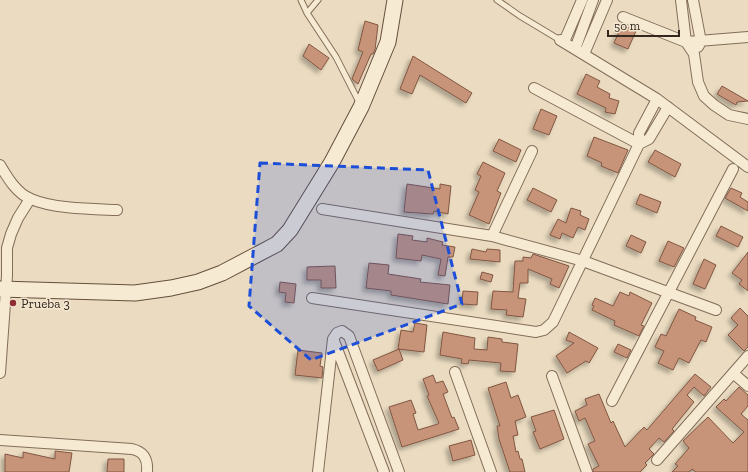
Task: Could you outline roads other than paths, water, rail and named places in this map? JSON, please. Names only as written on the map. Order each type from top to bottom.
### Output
[{"type":"main road","points":[[3,289],[135,292],[171,288],[198,282],[261,254],[277,244],[290,230],[332,162],[361,107],[388,42],[395,0]]},
{"type":"street","points":[[580,51],[593,0]]},
{"type":"street","points":[[580,51],[608,0]]},
{"type":"street","points":[[681,0],[686,42],[694,54],[698,82],[704,96],[729,115],[748,119]]},
{"type":"street","points":[[693,0],[701,42],[694,54]]},
{"type":"street","points":[[600,17],[589,11],[580,3],[562,41],[657,99],[748,167]]},
{"type":"street","points":[[623,17],[686,42],[701,42],[748,37]]},
{"type":"street","points":[[534,88],[639,144]]},
{"type":"street","points":[[312,298],[536,332],[544,330],[553,322],[583,261],[639,144],[639,133],[657,99]]},
{"type":"street","points":[[639,144],[649,139],[668,107]]},
{"type":"street","points":[[492,236],[532,151]]},
{"type":"street","points":[[0,165],[16,187],[30,199],[62,206],[117,210]]},
{"type":"street","points":[[612,400],[733,169]]},
{"type":"street","points":[[0,373],[3,289],[7,248],[10,234],[30,199]]},
{"type":"street","points":[[322,209],[492,236],[583,261],[716,310]]},
{"type":"street","points":[[318,472],[333,339],[337,333],[342,331],[349,336],[399,472]]},
{"type":"street","points":[[333,339],[384,472]]},
{"type":"street","points":[[657,460],[732,373],[746,361]]},
{"type":"street","points":[[455,372],[491,472]]},
{"type":"street","points":[[732,373],[748,386]]},
{"type":"street","points":[[552,376],[587,472]]},
{"type":"street","points":[[0,440],[137,450],[146,458],[148,463],[147,472]]},
{"type":"lane","points":[[301,0],[307,13],[336,57],[361,107]]},
{"type":"lane","points":[[307,13],[318,0]]},
{"type":"lane","points":[[497,0],[520,16],[562,41]]},
{"type":"place","name":"Prueba 3","points":[[13,303]]}]
